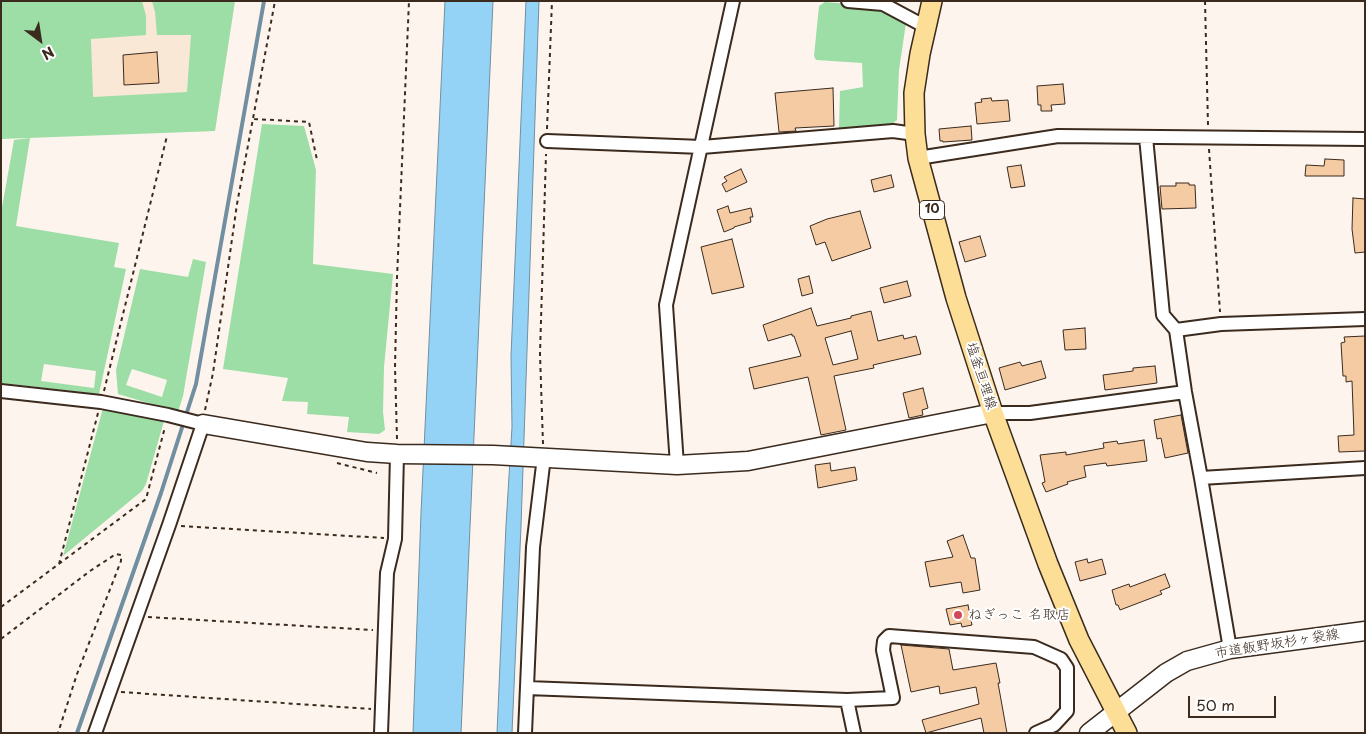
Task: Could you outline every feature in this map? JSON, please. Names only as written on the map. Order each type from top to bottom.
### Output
[{"type":"main road","name":"塩釜亘理線","points":[[932,1],[914,93],[915,134],[918,158],[956,298],[993,413],[1048,564],[1079,640],[1127,733]]},
{"type":"street","points":[[677,465],[666,306],[733,1]]},
{"type":"street","points":[[848,1],[883,4],[926,27]]},
{"type":"street","points":[[547,142],[702,147],[893,131],[915,134]]},
{"type":"street","points":[[918,158],[1058,136],[1365,139]]},
{"type":"street","points":[[1146,137],[1163,314],[1176,330],[1230,649]]},
{"type":"street","points":[[1176,330],[1221,324],[1365,319]]},
{"type":"street","points":[[1,392],[101,402],[199,423],[367,452],[405,455],[498,455],[677,465],[748,461],[993,413],[1030,413],[1185,392]]},
{"type":"street","points":[[95,733],[169,525],[199,423]]},
{"type":"street","points":[[381,733],[387,573],[396,539],[405,455]]},
{"type":"street","points":[[524,733],[533,547],[541,457]]},
{"type":"street","points":[[1201,478],[1365,468]]},
{"type":"street","name":"市道飯野坂杉ヶ袋線","points":[[1089,733],[1166,673],[1187,661],[1230,649],[1365,631]]},
{"type":"street","points":[[527,688],[847,700],[893,698],[883,650],[884,641],[889,636],[1034,647],[1061,658],[1068,668],[1067,711],[1054,725],[1036,733]]},
{"type":"street","points":[[847,700],[854,733]]},
{"type":"path","points":[[199,423],[213,373],[237,204],[275,1]]},
{"type":"path","points":[[405,455],[395,367],[409,1]]},
{"type":"path","points":[[541,457],[540,354],[552,1]]},
{"type":"path","points":[[1205,1],[1208,136],[1221,324]]},
{"type":"path","points":[[254,119],[309,122],[317,160]]},
{"type":"path","points":[[59,564],[167,136]]},
{"type":"path","points":[[1,607],[146,499],[171,416]]},
{"type":"path","points":[[169,525],[396,539]]},
{"type":"path","points":[[1,639],[90,571],[116,554],[121,555],[121,561],[94,627],[58,733]]},
{"type":"path","points":[[137,617],[385,631]]},
{"type":"path","points":[[110,692],[383,710]]},
{"type":"shaded area","points":[[1,1],[235,1],[215,131],[1,138]]},
{"type":"green space","points":[[1,1],[142,1],[146,16],[146,35],[91,39],[93,97],[187,92],[191,35],[157,35],[152,1],[235,1],[215,131],[1,139]]},
{"type":"green space","points":[[825,2],[874,6],[906,23],[899,70],[897,120],[892,124],[839,128],[840,91],[863,87],[862,63],[816,60],[814,56],[819,6]]},
{"type":"green space","points":[[262,124],[304,126],[316,170],[313,264],[393,274],[384,367],[383,412],[385,430],[379,434],[347,432],[349,417],[307,414],[308,402],[282,401],[288,378],[223,369]]},
{"type":"green space","points":[[30,138],[16,226],[119,243],[114,267],[126,269],[99,394],[1,383],[1,213],[14,140]],"holes":[[[44,364],[96,371],[94,388],[41,381]]]},
{"type":"green space","points":[[193,259],[206,262],[183,396],[178,412],[118,394],[116,370],[140,269],[188,277]],"holes":[[[132,369],[167,380],[162,397],[126,385]]]},
{"type":"green space","points":[[103,408],[164,421],[146,484],[142,491],[63,556]]},
{"type":"water","points":[[445,1],[493,1],[461,733],[413,733],[421,513]]},
{"type":"water","points":[[526,1],[539,1],[521,526],[512,733],[497,733],[512,427],[511,356]]},
{"type":"building","points":[[157,52],[159,83],[124,85],[123,55]]},
{"type":"building","points":[[1063,84],[1065,104],[1051,105],[1052,111],[1041,111],[1041,105],[1038,105],[1037,86]]},
{"type":"building","points":[[833,88],[834,126],[795,128],[796,131],[779,132],[775,93]]},
{"type":"building","points":[[991,98],[992,101],[1008,100],[1010,121],[977,124],[975,103],[982,102],[981,99]]},
{"type":"building","points":[[971,126],[972,140],[940,141],[939,129]]},
{"type":"building","points":[[1325,159],[1344,160],[1344,176],[1305,176],[1306,165],[1324,166]]},
{"type":"building","points":[[1021,165],[1025,186],[1011,188],[1007,167]]},
{"type":"building","points":[[741,169],[747,182],[726,192],[722,184],[727,181],[724,177]]},
{"type":"building","points":[[891,175],[894,187],[874,192],[871,180]]},
{"type":"building","points":[[1176,183],[1195,185],[1196,208],[1162,209],[1160,186],[1176,186]]},
{"type":"building","points":[[1353,198],[1365,199],[1365,252],[1355,253],[1352,229]]},
{"type":"building","points":[[728,206],[730,213],[751,208],[753,217],[750,217],[751,222],[724,232],[717,210]]},
{"type":"building","points":[[860,211],[871,248],[832,261],[825,242],[816,245],[810,226],[827,219]]},
{"type":"building","points":[[980,236],[986,256],[965,262],[959,242]]},
{"type":"building","points":[[732,239],[744,287],[712,294],[701,247]]},
{"type":"building","points":[[809,276],[813,293],[802,296],[798,279]]},
{"type":"building","points":[[907,281],[911,296],[884,303],[880,288]]},
{"type":"building","points":[[811,308],[817,326],[871,311],[878,341],[903,335],[904,339],[916,336],[921,354],[873,365],[874,368],[834,376],[846,430],[821,435],[808,377],[754,389],[749,368],[801,356],[792,334],[768,341],[763,325]],"holes":[[[851,331],[858,359],[833,365],[825,338]]]},
{"type":"building","points":[[1085,328],[1086,349],[1065,350],[1063,330]]},
{"type":"building","points":[[1365,336],[1365,451],[1339,452],[1338,436],[1354,435],[1352,381],[1346,382],[1346,376],[1343,376],[1341,343],[1345,342],[1344,337]]},
{"type":"building","points":[[1041,361],[1046,378],[1005,390],[999,368],[1020,362],[1022,366]]},
{"type":"building","points":[[1155,366],[1157,383],[1105,390],[1103,375],[1133,371],[1133,368]]},
{"type":"building","points":[[923,388],[928,408],[922,410],[923,415],[909,418],[903,393]]},
{"type":"building","points":[[1181,415],[1188,453],[1165,458],[1161,438],[1157,439],[1154,420]]},
{"type":"building","points":[[1144,440],[1147,461],[1107,466],[1106,463],[1084,466],[1086,477],[1067,482],[1068,484],[1046,492],[1042,483],[1045,482],[1040,455],[1066,452],[1066,455],[1104,448],[1103,443],[1117,441],[1118,444]]},
{"type":"building","points":[[830,463],[831,471],[855,467],[857,480],[818,488],[815,465]]},
{"type":"building","points":[[963,535],[971,558],[975,558],[980,590],[963,593],[961,582],[930,587],[925,562],[953,557],[947,541]]},
{"type":"building","points":[[1087,559],[1088,563],[1102,559],[1106,574],[1080,581],[1075,562]]},
{"type":"building","points":[[1165,574],[1170,587],[1160,591],[1162,594],[1120,610],[1118,605],[1116,605],[1112,590],[1129,584],[1130,587]]},
{"type":"building","points":[[968,605],[972,625],[962,627],[961,623],[950,625],[946,609]]},
{"type":"building","points":[[901,645],[949,649],[953,670],[996,663],[1007,733],[984,733],[981,718],[926,733],[922,720],[979,704],[976,687],[940,694],[939,686],[911,692]]},
{"type":"waterway","points":[[77,733],[161,493],[196,384],[264,1]]},
{"type":"place","name":"ねぎっこ 名取店","points":[[958,615]]}]
